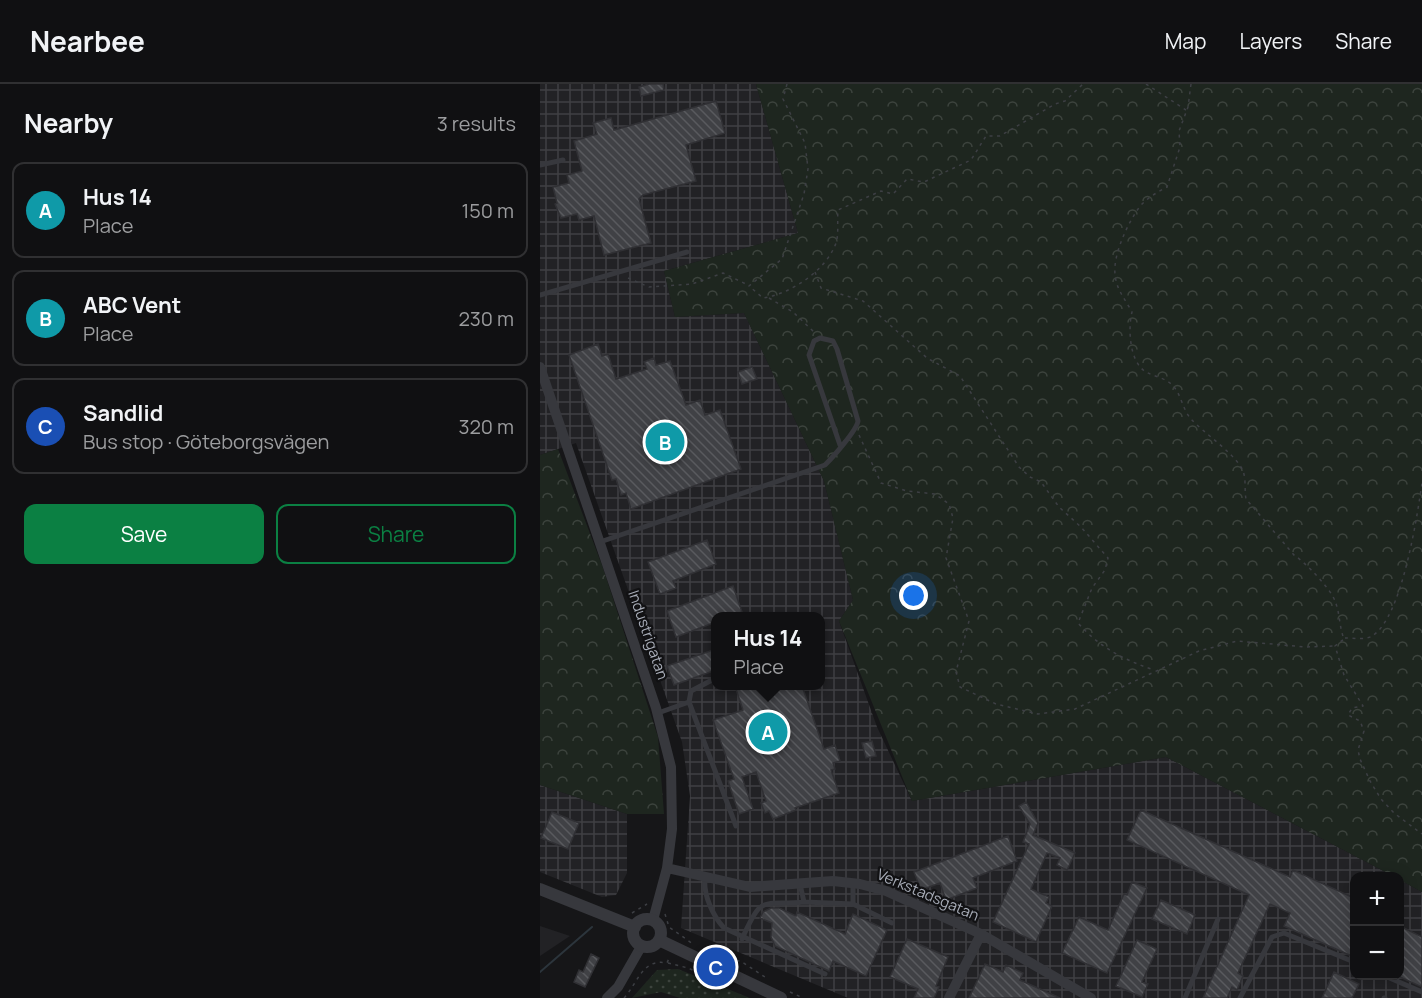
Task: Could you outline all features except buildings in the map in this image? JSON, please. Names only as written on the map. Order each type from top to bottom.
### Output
[{"type":"street","name":"Industrigatan","points":[[540,367],[658,713],[671,767],[674,802],[667,868],[653,920]]},
{"type":"street","name":"Verkstadsgatan","points":[[667,868],[750,887],[833,881],[886,891],[981,934],[1077,994],[1091,998]]},
{"type":"street","points":[[540,889],[635,927]]},
{"type":"street","points":[[642,920],[653,920],[660,926],[659,940],[652,946],[642,945],[634,938],[635,927],[642,920]]},
{"type":"street","points":[[949,998],[981,934]]},
{"type":"street","points":[[659,940],[785,995]]},
{"type":"street","points":[[607,998],[618,987],[642,945]]},
{"type":"lane","points":[[540,165],[563,160]]},
{"type":"lane","points":[[540,295],[687,252]]},
{"type":"lane","points":[[600,542],[825,465],[840,445],[857,429],[858,421],[837,349],[833,341],[820,338],[814,341],[809,355],[840,445]]},
{"type":"lane","points":[[711,681],[691,692],[689,702],[736,826]]},
{"type":"lane","points":[[658,713],[689,702]]},
{"type":"lane","points":[[705,877],[705,885],[715,919],[724,928],[742,939],[825,974]]},
{"type":"lane","points":[[852,904],[853,883]]},
{"type":"lane","points":[[800,884],[804,902]]},
{"type":"lane","points":[[742,939],[755,909],[761,905],[804,902],[852,904],[892,923]]},
{"type":"lane","points":[[1185,998],[1218,919]]},
{"type":"lane","points":[[1240,998],[1272,936],[1284,933],[1350,960]]},
{"type":"lane","points":[[1397,980],[1422,992]]},
{"type":"path","points":[[749,286],[782,259],[804,194],[808,169],[805,143],[783,99],[787,84]]},
{"type":"path","points":[[768,298],[795,285],[825,262],[836,243],[838,210],[881,192],[892,194],[906,178],[924,182],[971,159],[986,136],[1000,136],[1055,104],[1065,101],[1083,84]]},
{"type":"path","points":[[1146,84],[1186,111]]},
{"type":"path","points":[[1191,84],[1179,132],[1180,147],[1167,187],[1150,196],[1138,210],[1117,257],[1114,272],[1118,289],[1132,312],[1130,322],[1133,350],[1139,366],[1144,371],[1159,375],[1174,387],[1180,402],[1193,421],[1212,436],[1241,467],[1245,479],[1245,499],[1294,555],[1302,560],[1330,590],[1338,608],[1344,639]]},
{"type":"path","points":[[814,271],[822,288],[863,301],[927,358],[960,376],[1019,467],[1030,477],[1041,482],[1059,507],[1081,527],[1108,558],[1105,570],[1092,588],[1078,623],[1092,639],[1125,660],[1154,670]]},
{"type":"path","points":[[616,273],[649,287],[692,284],[723,273],[749,286],[757,296],[768,298],[793,312],[820,338]]},
{"type":"path","points":[[857,429],[880,483],[907,491],[935,494],[949,504],[953,518],[946,558],[969,621],[956,672],[960,687],[996,704],[1038,714],[1075,709],[1154,670],[1199,651],[1237,641],[1306,647],[1335,646],[1344,639],[1370,638],[1380,630],[1390,611],[1413,541],[1422,483]]},
{"type":"path","points":[[1335,646],[1344,675],[1363,706],[1353,708],[1348,715],[1360,721],[1364,731],[1358,750],[1360,759],[1381,799],[1394,813],[1422,834]]},
{"type":"path","points":[[627,913],[640,911],[645,904],[665,910],[669,927],[680,937],[720,956],[742,962],[771,982]]},
{"type":"path","points":[[667,963],[674,947]]},
{"type":"path","points":[[624,998],[645,967],[653,962],[688,968],[719,982],[720,979]]},
{"type":"path","points":[[785,995],[803,998]]},
{"type":"shaded area","points":[[540,84],[756,84],[798,233],[664,271],[675,317],[744,313],[824,481],[853,600],[839,621],[877,727],[912,801],[1166,757],[1385,872],[1350,872],[1350,980],[1404,980],[1404,882],[1422,892],[1422,998],[848,998],[681,928],[690,796],[682,742],[576,443],[540,455]]},
{"type":"shaded area","points":[[540,785],[627,814],[627,873],[616,895],[602,897],[540,872]]},
{"type":"shaded area","points":[[540,926],[570,936],[540,956]]},
{"type":"green space","points":[[756,84],[1422,84],[1422,892],[1404,882],[1404,872],[1385,872],[1166,757],[912,801],[839,621],[853,600],[824,481],[744,313],[675,317],[664,271],[798,233]]},
{"type":"green space","points":[[558,449],[603,568],[658,737],[664,814],[627,814],[540,785],[540,455]]},
{"type":"green space","points":[[678,969],[750,998],[680,998],[661,992],[632,998],[657,970]]},
{"type":"waterway","points":[[540,972],[592,927]]},
{"type":"place","name":"ABC Vent","points":[[665,442]]},
{"type":"place","name":"Hus 14","points":[[768,732]]},
{"type":"place","name":"Sandlid","points":[[716,967]]}]
